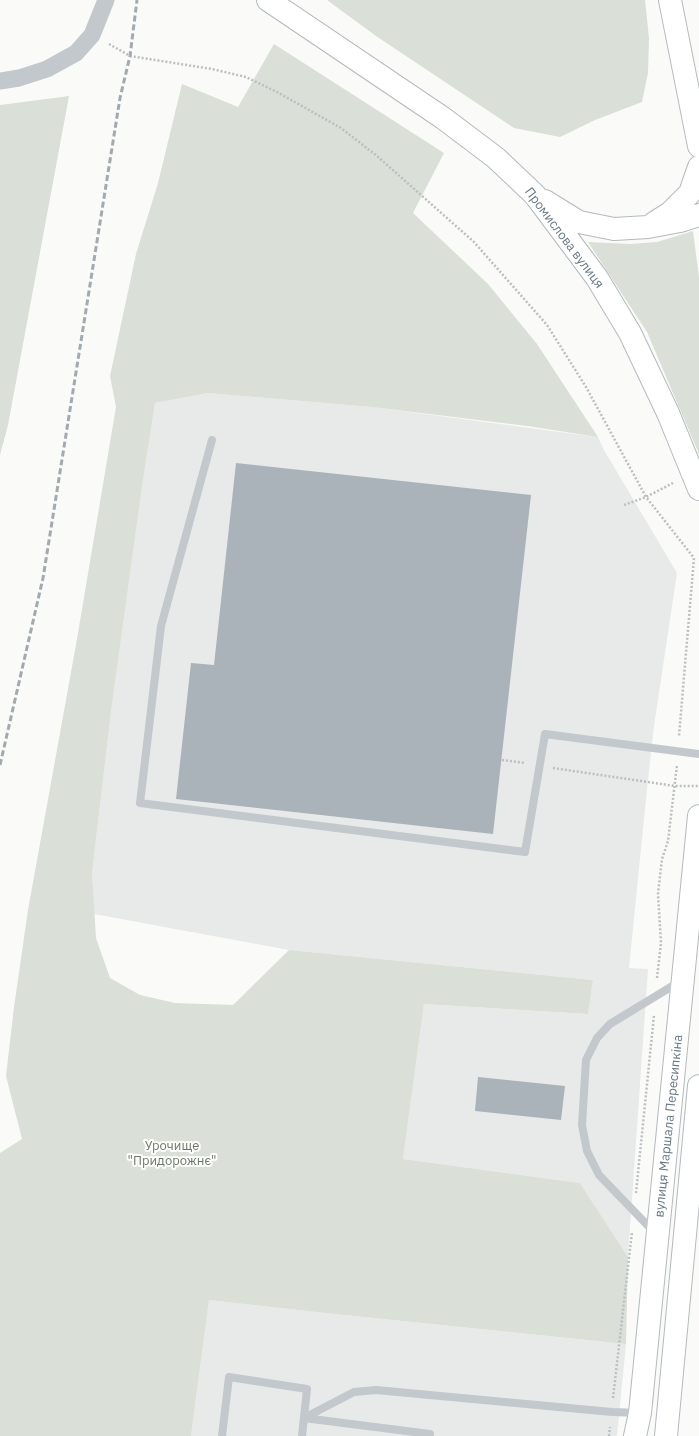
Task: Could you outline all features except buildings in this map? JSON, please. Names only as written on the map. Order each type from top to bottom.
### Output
[{"type":"main road","name":"Промислова вулиця","points":[[268,0],[443,118],[496,158],[535,195],[597,278],[630,333],[668,413],[696,480]]},
{"type":"main road","points":[[670,0],[699,146]]},
{"type":"main road","points":[[648,228],[670,213],[690,193],[699,167]]},
{"type":"main road","points":[[535,195],[579,222],[614,229],[648,228],[699,215]]},
{"type":"main road","name":"вулиця Маршала Пересипкіна","points":[[635,1436],[640,1413],[699,816]]},
{"type":"main road","name":"вулиця Маршала Пересипкіна","points":[[666,1436],[699,1086]]},
{"type":"street","points":[[0,81],[19,78],[48,69],[76,53],[92,35],[106,0]]},
{"type":"lane","points":[[212,440],[161,626],[140,803],[525,852],[545,734],[699,754]]},
{"type":"lane","points":[[658,1236],[599,1175],[587,1151],[582,1125],[586,1060],[598,1038],[610,1024],[684,979]]},
{"type":"lane","points":[[222,1436],[229,1377],[307,1389],[302,1436]]},
{"type":"lane","points":[[304,1418],[354,1392],[376,1390],[612,1412],[640,1413]]},
{"type":"lane","points":[[304,1418],[430,1434]]},
{"type":"path","points":[[92,35],[130,56],[212,69],[246,77],[277,92],[341,128],[377,156],[474,242],[547,325],[586,387],[646,498],[694,558],[675,786],[668,841],[662,859],[659,887],[661,943],[656,996],[635,1212],[609,1436]]},
{"type":"path","points":[[624,506],[696,480]]},
{"type":"path","points":[[502,760],[675,786],[699,786]]},
{"type":"shaded area","points":[[208,393],[372,407],[598,437],[604,450],[677,573],[654,726],[629,968],[648,969],[628,1257],[580,1183],[403,1159],[424,1004],[588,1014],[593,980],[289,950],[94,914],[92,873],[111,712],[155,403]]},
{"type":"shaded area","points":[[209,1300],[626,1344],[617,1436],[191,1436]]},
{"type":"green space","points":[[327,0],[645,0],[649,38],[648,73],[642,102],[595,120],[560,137],[514,128],[376,36]]},
{"type":"green space","name":"Урочище \"Придорожнє\"","points":[[274,44],[444,153],[413,213],[488,284],[537,344],[598,437],[527,426],[372,407],[208,393],[155,403],[111,712],[92,873],[96,938],[110,978],[140,995],[175,1003],[233,1005],[289,950],[593,980],[588,1014],[424,1004],[403,1159],[580,1183],[628,1257],[626,1344],[209,1300],[191,1436],[0,1436],[0,1153],[22,1139],[6,1076],[28,910],[77,639],[116,407],[110,376],[136,254],[158,183],[182,84],[238,107]]},
{"type":"green space","points":[[69,96],[8,425],[0,455],[0,105]]},
{"type":"green space","points":[[693,231],[699,277],[699,454],[647,332],[588,242],[630,244],[657,242]]},
{"type":"railway","points":[[0,765],[43,578],[120,98],[130,56],[137,0]]}]
